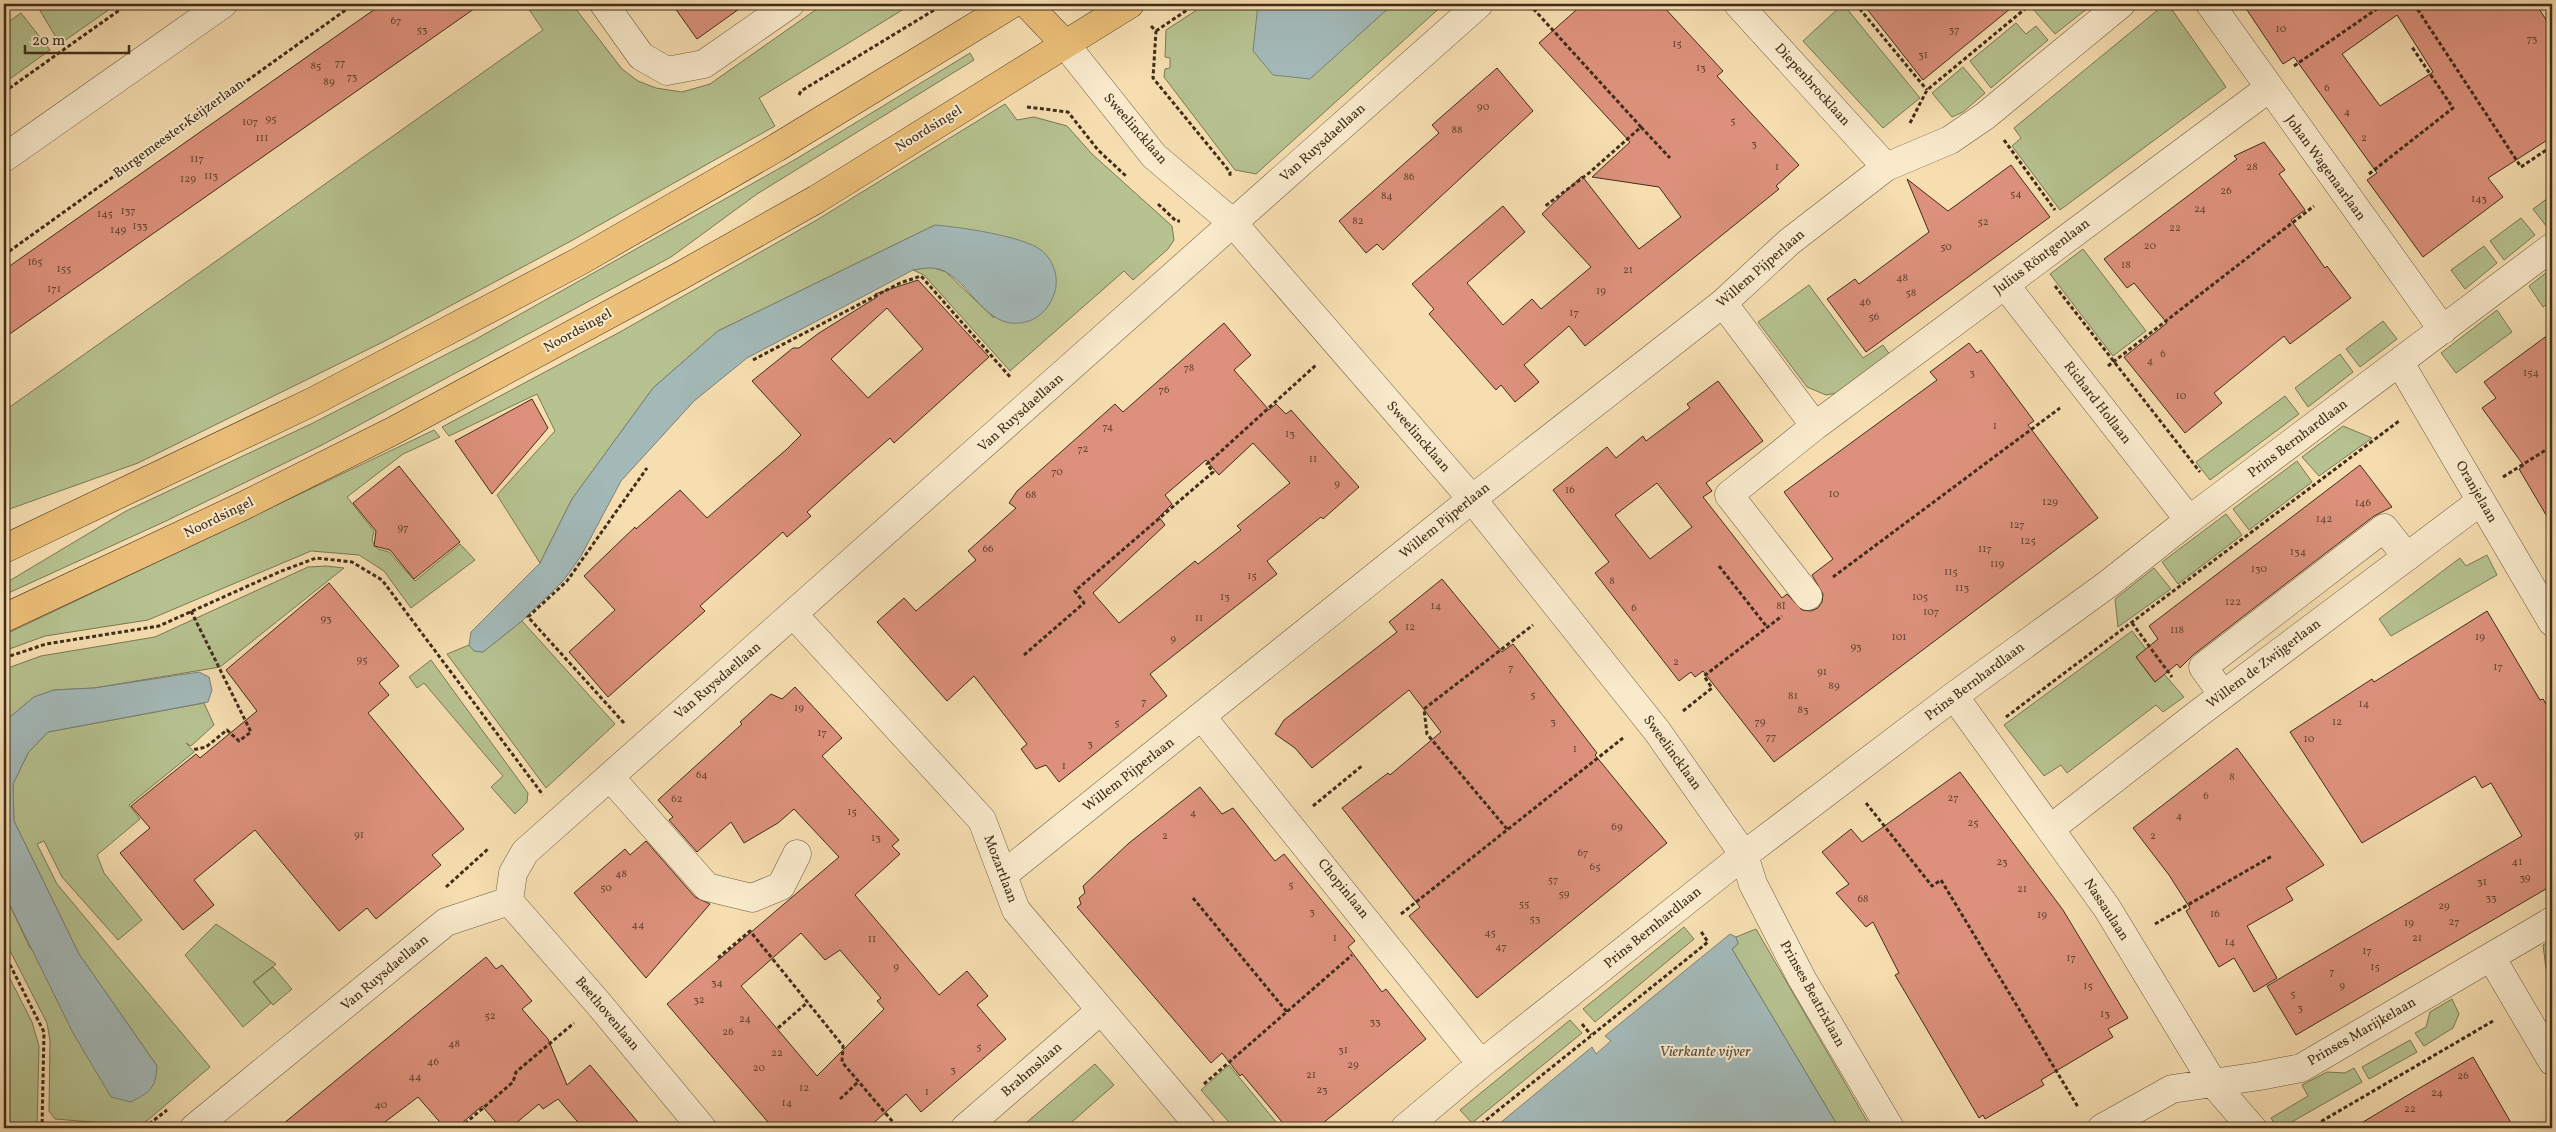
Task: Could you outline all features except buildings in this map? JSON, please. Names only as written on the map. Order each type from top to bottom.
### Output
[{"type":"main road","points":[[4,549],[314,401],[580,261],[776,148],[1012,4]]},
{"type":"main road","points":[[1027,4],[1065,44]]},
{"type":"main road","name":"Noordsingel","points":[[4,618],[252,502],[393,431],[541,352],[817,199],[1130,4]]},
{"type":"street","points":[[4,158],[223,4]]},
{"type":"street","points":[[604,4],[641,56],[667,71],[704,64],[790,4]]},
{"type":"street","name":"Van Ruysdaellaan","points":[[194,1128],[446,922],[509,900],[513,872],[525,852],[560,819],[794,614],[1479,4]]},
{"type":"street","name":"Diepenbrocklaan","points":[[1738,4],[1886,167]]},
{"type":"street","name":"Willem Pijperlaan","points":[[1003,875],[1472,499],[1723,303],[1789,242],[1886,167],[1950,140],[1986,116],[2121,4]]},
{"type":"street","name":"Johan Wagenaarlaan","points":[[2210,4],[2341,190],[2443,330]]},
{"type":"street","name":"Sweelincklaan","points":[[1065,44],[1154,156],[1233,223],[1472,499],[1652,725],[1744,855]]},
{"type":"street","name":"Julius Röntgenlaan","points":[[1808,596],[1729,495],[1815,426],[2269,88]]},
{"type":"street","name":"Prins Bernhardlaan","points":[[1406,1128],[1481,1064],[1744,855],[1846,780],[1954,696],[2108,584],[2189,520],[2552,247]]},
{"type":"street","name":"Richard Hollaan","points":[[2005,285],[2189,520]]},
{"type":"street","points":[[1723,303],[1815,426]]},
{"type":"street","name":"Oranjelaan","points":[[2400,363],[2552,622]]},
{"type":"street","name":"Willem de Zwijgerlaan","points":[[2050,829],[2199,713],[2407,557],[2479,497]]},
{"type":"street","points":[[2223,695],[2203,667],[2384,528],[2407,557]]},
{"type":"street","name":"Mozartlaan","points":[[794,614],[982,820],[1016,910],[1201,1128]]},
{"type":"street","name":"Nassaulaan","points":[[1954,696],[2107,908],[2213,1083],[2252,1128]]},
{"type":"street","name":"Chopinlaan","points":[[1202,717],[1378,932],[1481,1064]]},
{"type":"street","points":[[610,777],[707,887],[752,898],[780,886],[797,854]]},
{"type":"street","name":"Prinses Beatrixlaan","points":[[1744,855],[1753,884],[1802,979],[1890,1128]]},
{"type":"street","name":"Beethovenlaan","points":[[509,900],[702,1128]]},
{"type":"street","name":"Prinses Marijkelaan","points":[[2102,1128],[2172,1089],[2301,1068],[2552,921]]},
{"type":"street","points":[[2491,957],[2552,1061]]},
{"type":"street","name":"Brahmslaan","points":[[965,1128],[1100,1011]]},
{"type":"path","points":[[4,92],[128,4]]},
{"type":"path","name":"Burgemeester Keijzerlaan","points":[[4,255],[354,4]]},
{"type":"path","points":[[798,98],[801,91],[944,4]]},
{"type":"path","points":[[1156,31],[1196,4]]},
{"type":"path","points":[[1529,4],[1670,158]]},
{"type":"path","points":[[1863,4],[1859,8],[1927,90]]},
{"type":"path","points":[[1909,124],[1927,90],[2031,4]]},
{"type":"path","points":[[2269,88],[2287,71],[2384,4]]},
{"type":"path","points":[[2414,4],[2521,167],[2552,146]]},
{"type":"path","points":[[1150,24],[1156,31],[1153,78],[1230,172],[1233,223]]},
{"type":"path","points":[[1181,1104],[1378,932],[1507,829],[1652,725],[1712,688],[1704,676],[2085,389],[2096,373],[2453,108],[2412,47]]},
{"type":"path","points":[[1003,83],[1022,106],[1068,112],[1098,150],[1133,182]]},
{"type":"path","points":[[1986,116],[2073,234]]},
{"type":"path","points":[[1544,207],[1589,173],[1641,127]]},
{"type":"path","points":[[1155,202],[1176,221],[1186,221]]},
{"type":"path","points":[[2036,262],[2220,497]]},
{"type":"path","points":[[753,360],[900,283],[921,276],[1033,402]]},
{"type":"path","points":[[1024,655],[1084,603],[1075,591],[1213,472],[1207,464],[1338,344]]},
{"type":"path","points":[[1982,735],[2424,402]]},
{"type":"path","points":[[2479,497],[2552,446]]},
{"type":"path","points":[[644,746],[528,617],[567,581],[647,468]]},
{"type":"path","points":[[4,658],[46,644],[159,626],[279,572],[316,558],[352,562],[382,580],[560,819]]},
{"type":"path","points":[[1719,566],[1768,627]]},
{"type":"path","points":[[1507,829],[1427,734],[1424,708],[1557,606]]},
{"type":"path","points":[[191,611],[250,732],[239,741],[227,730],[206,747],[192,750]]},
{"type":"path","points":[[2132,623],[2199,713]]},
{"type":"path","points":[[1290,824],[1363,766]]},
{"type":"path","points":[[1846,780],[1908,853],[1932,886],[1941,880],[2080,1111]]},
{"type":"path","points":[[2126,941],[2272,856]]},
{"type":"path","points":[[1193,898],[1287,1012]]},
{"type":"path","points":[[1476,1128],[1708,942],[1700,930],[1706,924]]},
{"type":"path","points":[[718,958],[750,931],[842,1046],[842,1062],[898,1128]]},
{"type":"path","points":[[4,953],[44,1032],[42,1126],[89,1128]]},
{"type":"path","points":[[778,1028],[808,1002]]},
{"type":"path","points":[[460,1128],[513,1082],[516,1072],[598,1003]]},
{"type":"path","points":[[2310,1128],[2520,1006]]},
{"type":"path","points":[[1584,1026],[1591,1035]]},
{"type":"path","points":[[840,1099],[858,1082]]},
{"type":"green space","points":[[36,4],[117,4],[60,44]]},
{"type":"green space","points":[[535,4],[572,4],[622,69],[638,81],[656,88],[682,92],[710,84],[824,4],[912,4],[759,98],[775,126],[571,241],[383,342],[138,463],[4,511],[4,411],[543,30],[528,8]]},
{"type":"green space","points":[[1206,4],[1258,4],[1256,5],[1309,79],[1393,4],[1444,4],[1256,174],[1235,170],[1164,77],[1165,69],[1170,68],[1170,58],[1165,57],[1166,30]]},
{"type":"green space","points":[[1843,4],[1920,98],[1883,128],[1803,41]]},
{"type":"green space","points":[[2039,4],[2093,4],[2055,34],[2033,9]]},
{"type":"green space","points":[[2165,4],[2168,4],[2226,87],[2060,210],[2012,146],[2021,138],[2014,128]]},
{"type":"green space","points":[[21,13],[50,50],[4,83],[4,25]]},
{"type":"green space","points":[[2016,23],[2026,34],[2036,26],[2048,40],[1991,88],[1970,61]]},
{"type":"green space","points":[[970,53],[974,60],[757,194],[671,257],[322,445],[166,521],[4,595],[4,584],[126,511],[313,423],[476,339],[796,159]]},
{"type":"green space","points":[[1963,67],[1985,93],[1963,112],[1952,117],[1932,93]]},
{"type":"green space","points":[[1005,104],[1017,120],[1034,117],[1067,126],[1092,154],[1172,226],[1174,240],[1168,249],[1133,280],[1124,271],[1010,371],[924,275],[913,270],[931,267],[946,272],[994,318],[935,225],[718,331],[653,388],[572,499],[540,563],[497,495],[555,431],[537,394],[449,436],[442,427],[620,332],[815,221]]},
{"type":"green space","points":[[2552,195],[2552,223],[2547,227],[2533,209]]},
{"type":"green space","points":[[2521,218],[2535,235],[2504,260],[2490,241]]},
{"type":"green space","points":[[2484,246],[2497,263],[2465,289],[2451,270]]},
{"type":"green space","points":[[2083,249],[2146,331],[2113,356],[2050,274]]},
{"type":"green space","points":[[2552,268],[2552,301],[2543,307],[2529,286]]},
{"type":"green space","points":[[1809,285],[1863,358],[1883,345],[1890,355],[1842,392],[1826,395],[1807,387],[1758,322]]},
{"type":"green space","points":[[2497,310],[2512,332],[2456,373],[2441,353]]},
{"type":"green space","points":[[2383,321],[2397,339],[2360,367],[2346,349]]},
{"type":"green space","points":[[2340,354],[2353,372],[2308,407],[2295,388]]},
{"type":"green space","points":[[2285,396],[2299,414],[2210,480],[2196,462]]},
{"type":"green space","points":[[2343,426],[2372,438],[2319,476],[2302,457]]},
{"type":"green space","points":[[434,430],[440,437],[403,454],[347,497],[374,531],[372,541],[378,549],[389,552],[415,581],[460,544],[475,560],[411,608],[384,571],[359,555],[311,551],[148,620],[45,636],[4,651],[4,635]]},
{"type":"green space","points":[[2297,461],[2312,482],[2249,530],[2233,509]]},
{"type":"green space","points":[[2226,514],[2242,535],[2178,584],[2162,562]]},
{"type":"green space","points":[[2487,555],[2497,575],[2391,636],[2379,619],[2460,558],[2466,566]]},
{"type":"green space","points":[[308,567],[344,568],[220,667],[94,688],[54,690],[34,697],[4,722],[4,671],[8,668],[41,656],[155,637]]},
{"type":"green space","points":[[2154,568],[2171,589],[2118,627],[2115,599]]},
{"type":"green space","points":[[522,621],[615,724],[546,788],[447,654],[469,645],[474,651],[483,652]]},
{"type":"green space","points":[[2132,631],[2146,649],[2136,657],[2154,681],[2164,674],[2184,697],[2163,712],[2156,705],[2067,773],[2061,765],[2044,776],[2004,725]]},
{"type":"green space","points":[[431,660],[528,793],[527,802],[515,814],[491,787],[503,776],[424,683],[417,688],[409,677]]},
{"type":"green space","points":[[204,703],[214,725],[191,746],[186,743],[194,752],[129,805],[140,819],[97,855],[104,873],[142,920],[118,940],[62,877],[44,841],[37,844],[57,884],[210,1067],[141,1126],[55,1119],[49,1111],[50,1041],[47,1023],[4,939],[4,893],[30,948],[157,1066],[79,954],[14,821],[13,784],[28,753],[48,732]]},
{"type":"green space","points":[[216,924],[276,964],[253,982],[271,1003],[243,1027],[185,955]]},
{"type":"green space","points":[[1684,927],[1694,939],[1595,1022],[1583,1009]]},
{"type":"green space","points":[[1756,929],[1871,1128],[1839,1128],[1732,949],[1738,944],[1736,937]]},
{"type":"green space","points":[[2552,940],[2552,965],[2546,969],[2543,945]]},
{"type":"green space","points":[[4,967],[32,1022],[39,1046],[37,1128],[4,1128]]},
{"type":"green space","points":[[273,967],[292,989],[273,1005],[254,982]]},
{"type":"green space","points":[[2452,999],[2459,1014],[2453,1028],[2424,1046],[2415,1033],[2426,1027],[2430,1012]]},
{"type":"green space","points":[[1570,1020],[1582,1033],[1472,1123],[1460,1110]]},
{"type":"green space","points":[[2410,1040],[2417,1052],[2369,1079],[2362,1067]]},
{"type":"green space","points":[[1095,1064],[1114,1085],[1065,1128],[1020,1128]]},
{"type":"green space","points":[[1229,1065],[1281,1128],[1234,1128],[1201,1090]]},
{"type":"green space","points":[[2354,1068],[2362,1082],[2281,1128],[2277,1128],[2271,1118],[2308,1096],[2302,1085],[2327,1072],[2345,1073]]},
{"type":"water","points":[[1258,4],[1393,4],[1310,79],[1273,75],[1253,51]]},
{"type":"water","points":[[935,225],[1006,236],[1041,250],[1052,263],[1056,280],[1055,291],[1049,305],[1042,313],[1029,321],[1015,323],[1003,321],[983,307],[956,279],[946,272],[934,268],[913,270],[747,358],[694,401],[621,481],[581,556],[564,580],[522,621],[483,652],[474,651],[469,645],[471,632],[540,563],[572,499],[653,388],[718,331]]},
{"type":"water","points":[[199,672],[209,677],[212,690],[208,702],[48,732],[28,753],[13,784],[14,821],[79,954],[157,1066],[155,1080],[151,1088],[131,1102],[111,1097],[73,1033],[4,893],[4,722],[34,697],[54,690],[94,688]]},
{"type":"water","name":"Vierkante vijver","points":[[1730,934],[1736,937],[1738,944],[1732,949],[1839,1128],[1494,1128],[1592,1047],[1596,1054],[1611,1041],[1605,1036]]}]
